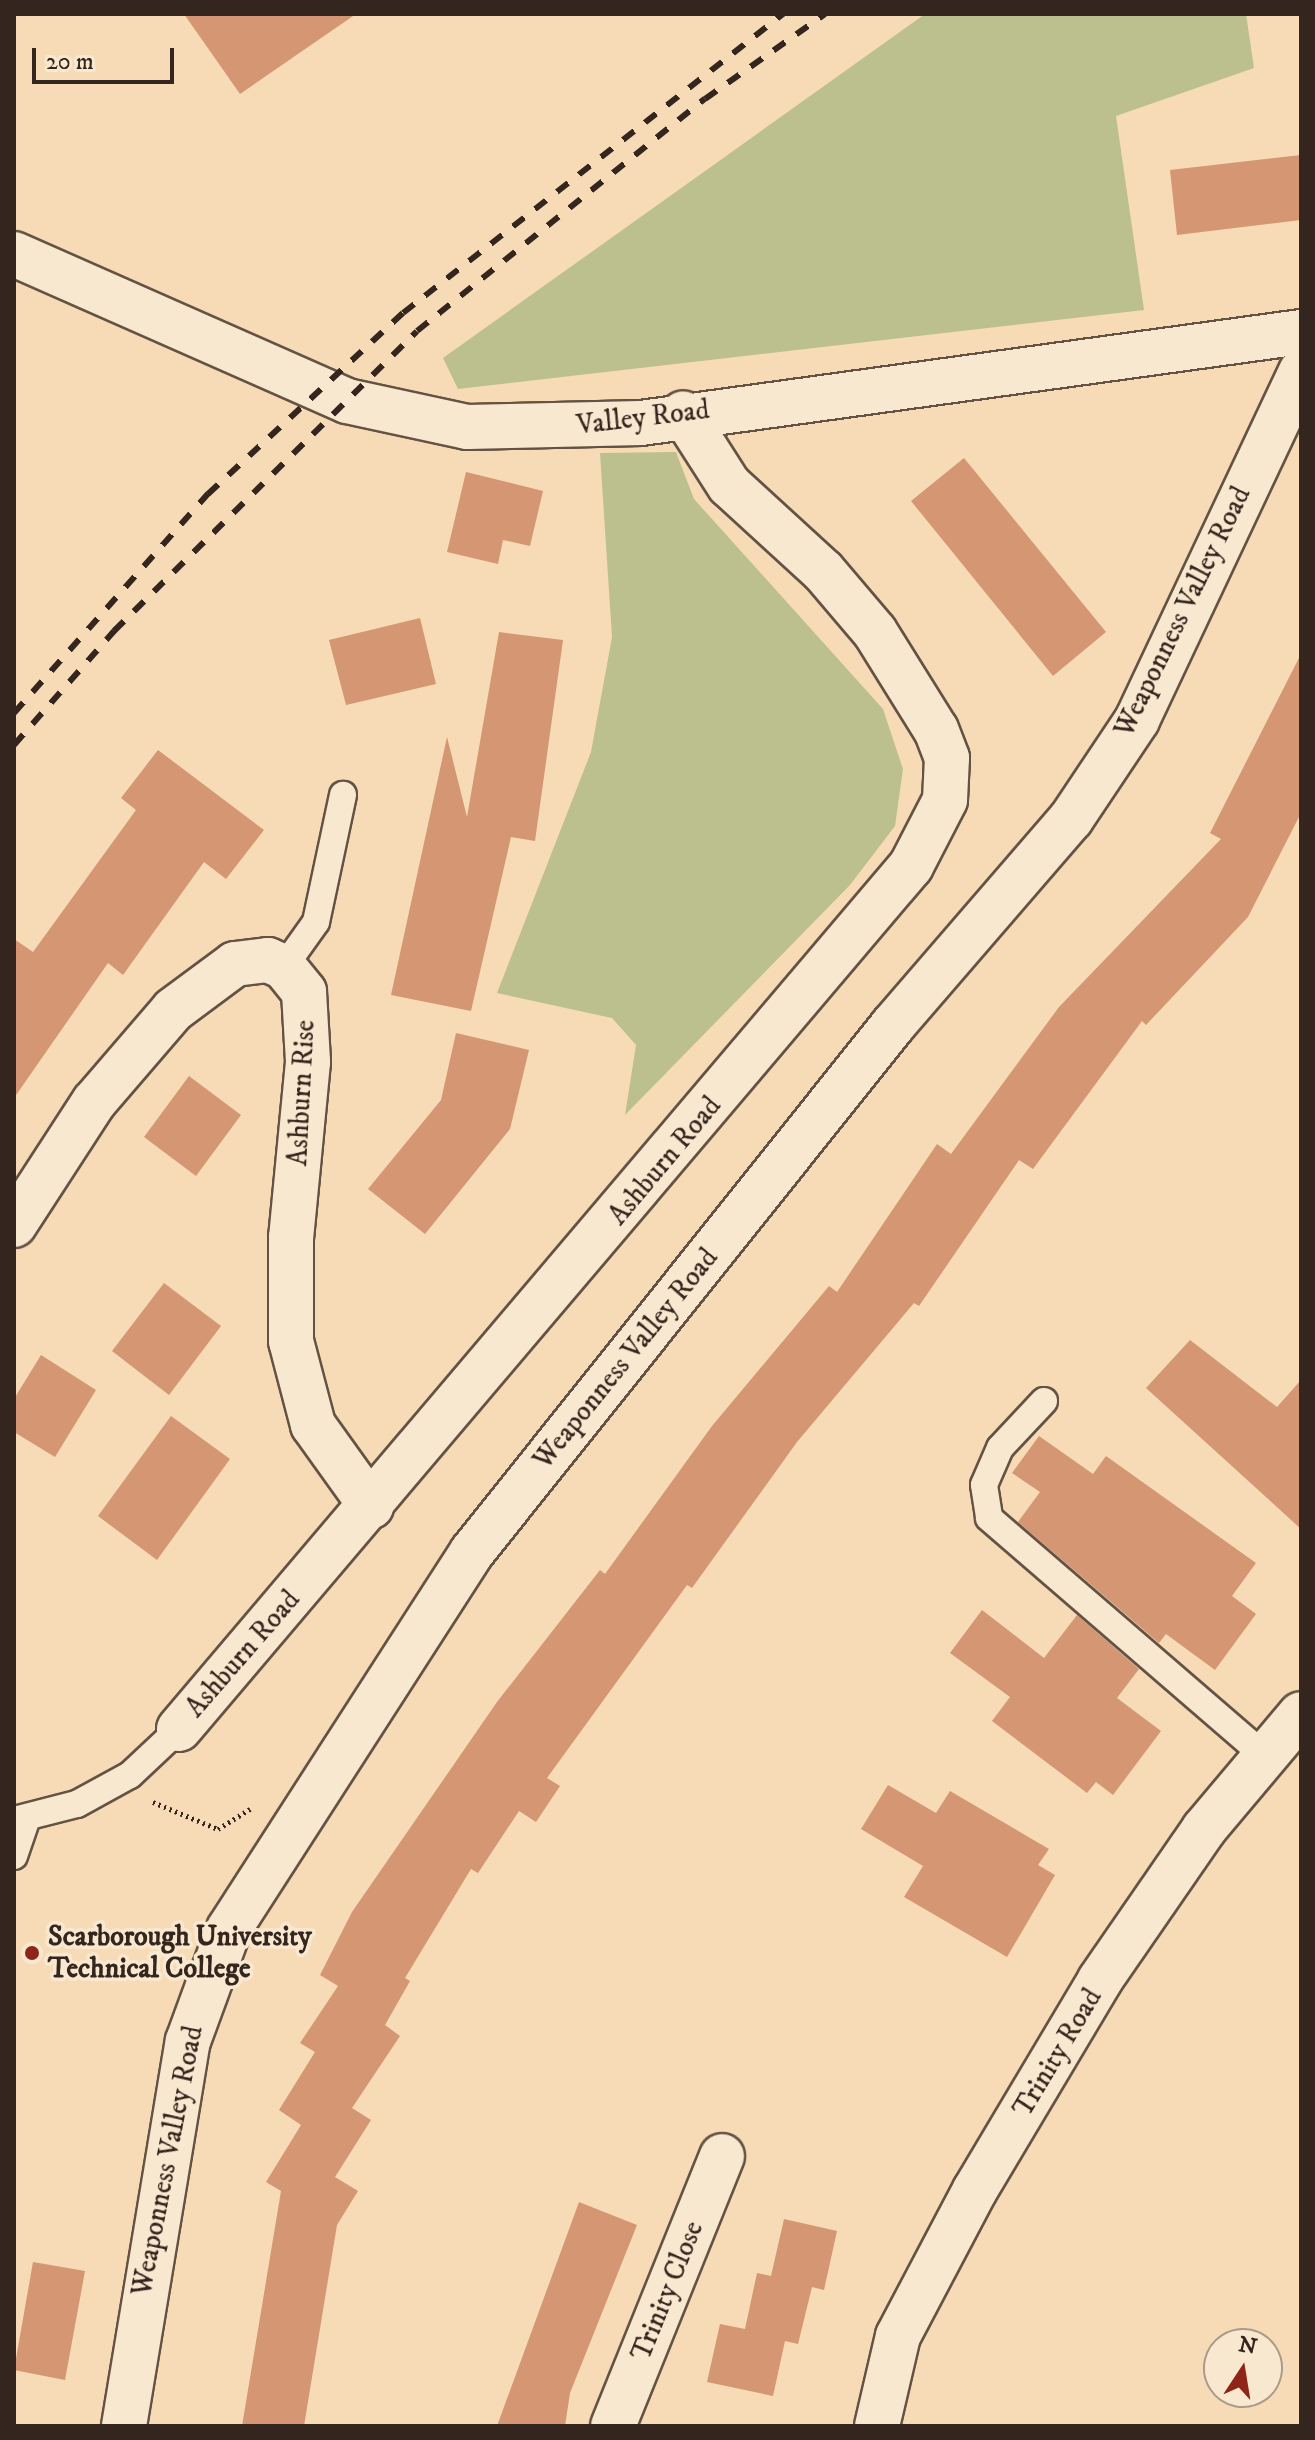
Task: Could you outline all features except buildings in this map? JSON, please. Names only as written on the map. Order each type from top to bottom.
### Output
[{"type":"street","name":"Valley Road","points":[[14,254],[347,401],[404,417],[467,427],[589,428],[1301,332]]},
{"type":"street","name":"Weaponness Valley Road","points":[[124,2426],[200,1998],[229,1929],[472,1552],[893,1025],[1071,819],[1137,720],[1301,371]]},
{"type":"street","name":"Ashburn Road","points":[[179,1729],[911,866],[945,800],[947,758],[936,730],[875,632],[823,571],[729,485],[683,413]]},
{"type":"street","points":[[14,1225],[94,1102],[173,1010],[235,964],[268,960],[284,967]]},
{"type":"street","name":"Ashburn Rise","points":[[284,967],[304,992],[308,1035],[291,1341],[313,1425],[371,1506]]},
{"type":"street","name":"Trinity Road","points":[[877,2426],[898,2336],[975,2190],[1100,1980],[1204,1829],[1301,1714]]},
{"type":"street","name":"Trinity Close","points":[[613,2426],[722,2156]]},
{"type":"lane","points":[[284,967],[316,922],[343,795]]},
{"type":"lane","points":[[1044,1401],[1000,1448],[984,1485],[989,1518],[1265,1756]]},
{"type":"lane","name":"Ashburn Road","points":[[20,1819],[111,1785],[179,1729]]},
{"type":"lane","points":[[14,1856],[20,1819]]},
{"type":"path","points":[[111,1785],[218,1829],[253,1808],[289,1835]]},
{"type":"green space","points":[[925,14],[1246,14],[1254,68],[1116,116],[1144,310],[458,389],[443,358]]},
{"type":"green space","points":[[676,452],[694,499],[883,709],[903,769],[895,826],[850,885],[625,1115],[636,1045],[612,1018],[497,993],[591,752],[612,637],[600,453]]},
{"type":"railway","points":[[14,713],[208,494],[403,313],[783,14]]},
{"type":"railway","points":[[14,745],[114,631],[417,331],[705,99],[825,14]]},
{"type":"place","name":"Scarborough University Technical College","points":[[32,1953]]}]
